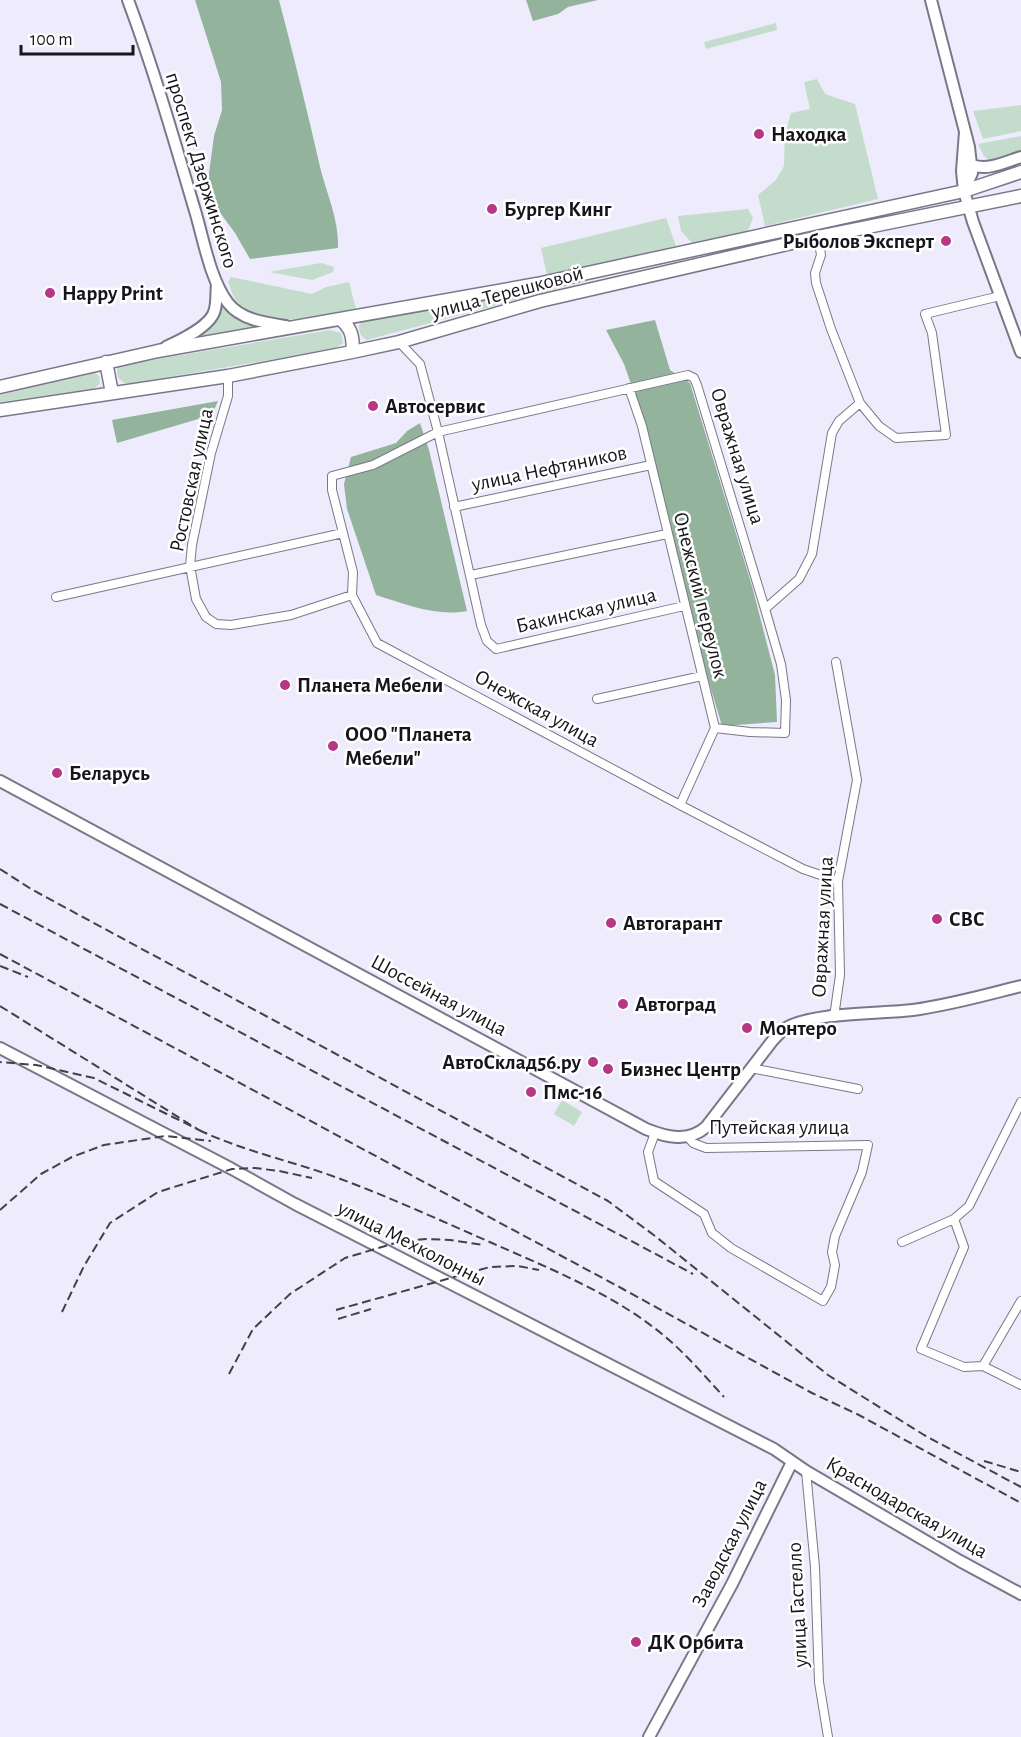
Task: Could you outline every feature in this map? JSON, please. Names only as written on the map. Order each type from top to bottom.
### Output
[{"type":"main road","name":"улица Терешковой","points":[[0,387],[158,351],[537,284],[964,191],[1021,172]]},
{"type":"main road","name":"улица Терешковой","points":[[0,410],[228,376],[352,352],[399,342],[540,301],[818,237],[1021,196]]},
{"type":"main road","points":[[341,320],[347,324],[352,334],[352,352]]},
{"type":"main road","points":[[105,362],[112,393]]},
{"type":"street","name":"проспект Дзержинского","points":[[128,0],[176,146],[217,284]]},
{"type":"street","points":[[931,0],[972,165],[969,182],[964,191]]},
{"type":"street","points":[[965,132],[962,171],[964,191],[1021,352]]},
{"type":"street","points":[[972,165],[980,168],[988,167],[1021,157]]},
{"type":"street","points":[[818,237],[821,255],[815,273],[816,284],[831,329],[860,403],[879,426],[896,438],[946,435],[932,333],[925,314],[1000,296]]},
{"type":"street","points":[[217,284],[229,305],[243,314],[260,322],[292,327]]},
{"type":"street","points":[[158,351],[203,326],[215,312],[217,284]]},
{"type":"street","points":[[399,342],[420,364],[471,575],[667,534]]},
{"type":"street","name":"Овражная улица","points":[[629,388],[688,375],[694,378],[781,664],[786,700],[785,733],[715,728]]},
{"type":"street","name":"Ростовская улица","points":[[228,376],[228,396],[211,453],[192,545],[190,566],[196,599],[206,616],[216,624],[231,625],[291,615],[352,595]]},
{"type":"street","points":[[438,432],[629,388]]},
{"type":"street","name":"Онежский переулок","points":[[629,388],[642,426],[715,728]]},
{"type":"street","points":[[765,609],[799,579],[812,554],[832,433],[839,421],[860,403]]},
{"type":"street","name":"Онежская улица","points":[[438,432],[373,465],[333,476],[332,490],[353,572],[352,595],[377,643],[803,869],[838,881]]},
{"type":"street","name":"улица Нефтяников","points":[[454,507],[651,465]]},
{"type":"street","points":[[56,597],[343,533]]},
{"type":"street","name":"Бакинская улица","points":[[471,575],[481,625],[487,640],[496,649],[684,606]]},
{"type":"street","name":"Овражная улица","points":[[834,1017],[840,975],[838,881],[857,780],[836,662]]},
{"type":"street","points":[[597,699],[702,676]]},
{"type":"street","points":[[680,805],[715,728]]},
{"type":"street","name":"Шоссейная улица","points":[[0,781],[655,1133],[679,1138],[688,1137]]},
{"type":"street","points":[[688,1137],[699,1133],[706,1127],[784,1028],[804,1021],[951,1004],[1021,986]]},
{"type":"street","name":"улица Мехколонны","points":[[0,1048],[378,1247],[774,1449],[806,1471]]},
{"type":"street","points":[[751,1068],[858,1089]]},
{"type":"street","points":[[902,1242],[954,1219],[969,1206],[1021,1102]]},
{"type":"street","name":"Путейская улица","points":[[655,1133],[648,1152],[654,1181],[704,1214],[712,1233],[731,1248],[823,1300],[831,1287],[835,1265],[832,1252],[835,1236],[862,1172],[868,1145],[706,1148],[693,1143],[688,1137]]},
{"type":"street","points":[[954,1219],[964,1247],[921,1349],[964,1367],[983,1366],[1021,1385]]},
{"type":"street","points":[[983,1366],[1021,1301]]},
{"type":"street","name":"Заводская улица","points":[[649,1737],[732,1584],[792,1462]]},
{"type":"street","name":"Краснодарская улица","points":[[806,1471],[960,1562],[1021,1594]]},
{"type":"street","name":"улица Гастелло","points":[[806,1471],[815,1567],[819,1682],[828,1737]]},
{"type":"green space","points":[[195,0],[279,0],[335,219],[338,248],[250,259],[235,233],[210,199],[208,181],[214,136],[222,110],[221,82]]},
{"type":"green space","points":[[526,0],[598,0],[568,7],[558,14],[533,21]]},
{"type":"green space","points":[[776,23],[777,30],[706,49],[704,42]]},
{"type":"green space","points":[[817,79],[825,94],[855,104],[878,199],[765,226],[758,195],[776,180],[784,166],[785,134],[791,113],[810,109],[804,82]]},
{"type":"green space","points":[[1021,105],[1021,131],[983,139],[973,111]]},
{"type":"green space","points":[[1021,136],[1021,153],[1002,160],[990,161],[984,156],[978,144]]},
{"type":"green space","points":[[748,209],[753,218],[748,231],[692,243],[681,231],[678,216]]},
{"type":"green space","points":[[666,218],[676,246],[547,275],[541,248]]},
{"type":"green space","points":[[321,263],[334,267],[333,272],[312,280],[269,272]]},
{"type":"green space","points":[[231,277],[312,294],[326,287],[349,282],[356,309],[294,319],[264,317],[250,312],[236,301],[228,282]]},
{"type":"green space","points":[[586,281],[367,340],[361,336],[360,332],[359,325],[364,321]]},
{"type":"green space","points":[[222,303],[241,321],[255,327],[200,336],[214,321]]},
{"type":"green space","points":[[655,320],[670,370],[690,383],[752,586],[775,675],[777,722],[722,726],[705,669],[641,413],[624,364],[606,330]]},
{"type":"green space","points":[[330,330],[341,333],[343,343],[334,349],[132,383],[124,383],[117,374],[118,366]]},
{"type":"green space","points":[[94,372],[99,376],[100,384],[93,389],[0,402],[0,395]]},
{"type":"green space","points":[[218,401],[212,415],[117,443],[112,420]]},
{"type":"green space","points":[[420,423],[429,450],[467,611],[432,611],[376,595],[347,509],[344,484],[351,457],[396,443],[407,431]]},
{"type":"green space","points":[[562,1100],[582,1112],[574,1126],[554,1114]]},
{"type":"railway","points":[[0,869],[31,889],[608,1201],[828,1375],[924,1435],[1021,1487]]},
{"type":"railway","points":[[0,904],[693,1274]]},
{"type":"railway","points":[[0,954],[812,1393],[857,1414],[1021,1503]]},
{"type":"railway","points":[[0,966],[28,977]]},
{"type":"railway","points":[[0,1006],[199,1130],[94,1078],[36,1065],[0,1062]]},
{"type":"railway","points":[[199,1130],[367,1189],[575,1280],[616,1302],[663,1335],[724,1397]]},
{"type":"railway","points":[[0,1210],[41,1174],[72,1157],[104,1145],[165,1136],[211,1141]]},
{"type":"railway","points":[[62,1312],[84,1266],[110,1223],[158,1192],[232,1169],[255,1168],[312,1178]]},
{"type":"railway","points":[[229,1374],[253,1329],[290,1294],[345,1258],[402,1241],[450,1240],[483,1245]]},
{"type":"railway","points":[[336,1310],[490,1267],[518,1266],[539,1270]]},
{"type":"railway","points":[[338,1319],[371,1309]]},
{"type":"railway","points":[[984,1461],[1021,1472]]},
{"type":"place","name":"Находка","points":[[759,134]]},
{"type":"place","name":"Бургер Кинг","points":[[492,209]]},
{"type":"place","name":"Рыболов Эксперт","points":[[946,241]]},
{"type":"place","name":"Happy Print","points":[[50,293]]},
{"type":"place","name":"Автосервис","points":[[373,406]]},
{"type":"place","name":"Планета Мебели","points":[[285,685]]},
{"type":"place","name":"ООО \"Планета Мебели\"","points":[[333,746]]},
{"type":"place","name":"Беларусь","points":[[57,773]]},
{"type":"place","name":"СВС","points":[[937,919]]},
{"type":"place","name":"Автогарант","points":[[611,923]]},
{"type":"place","name":"Автоград","points":[[623,1004]]},
{"type":"place","name":"Монтеро","points":[[747,1028]]},
{"type":"place","name":"АвтоСклад56.ру","points":[[593,1062]]},
{"type":"place","name":"Бизнес Центр","points":[[608,1069]]},
{"type":"place","name":"Пмс-16","points":[[531,1092]]},
{"type":"place","name":"ДК Орбита","points":[[636,1642]]}]
